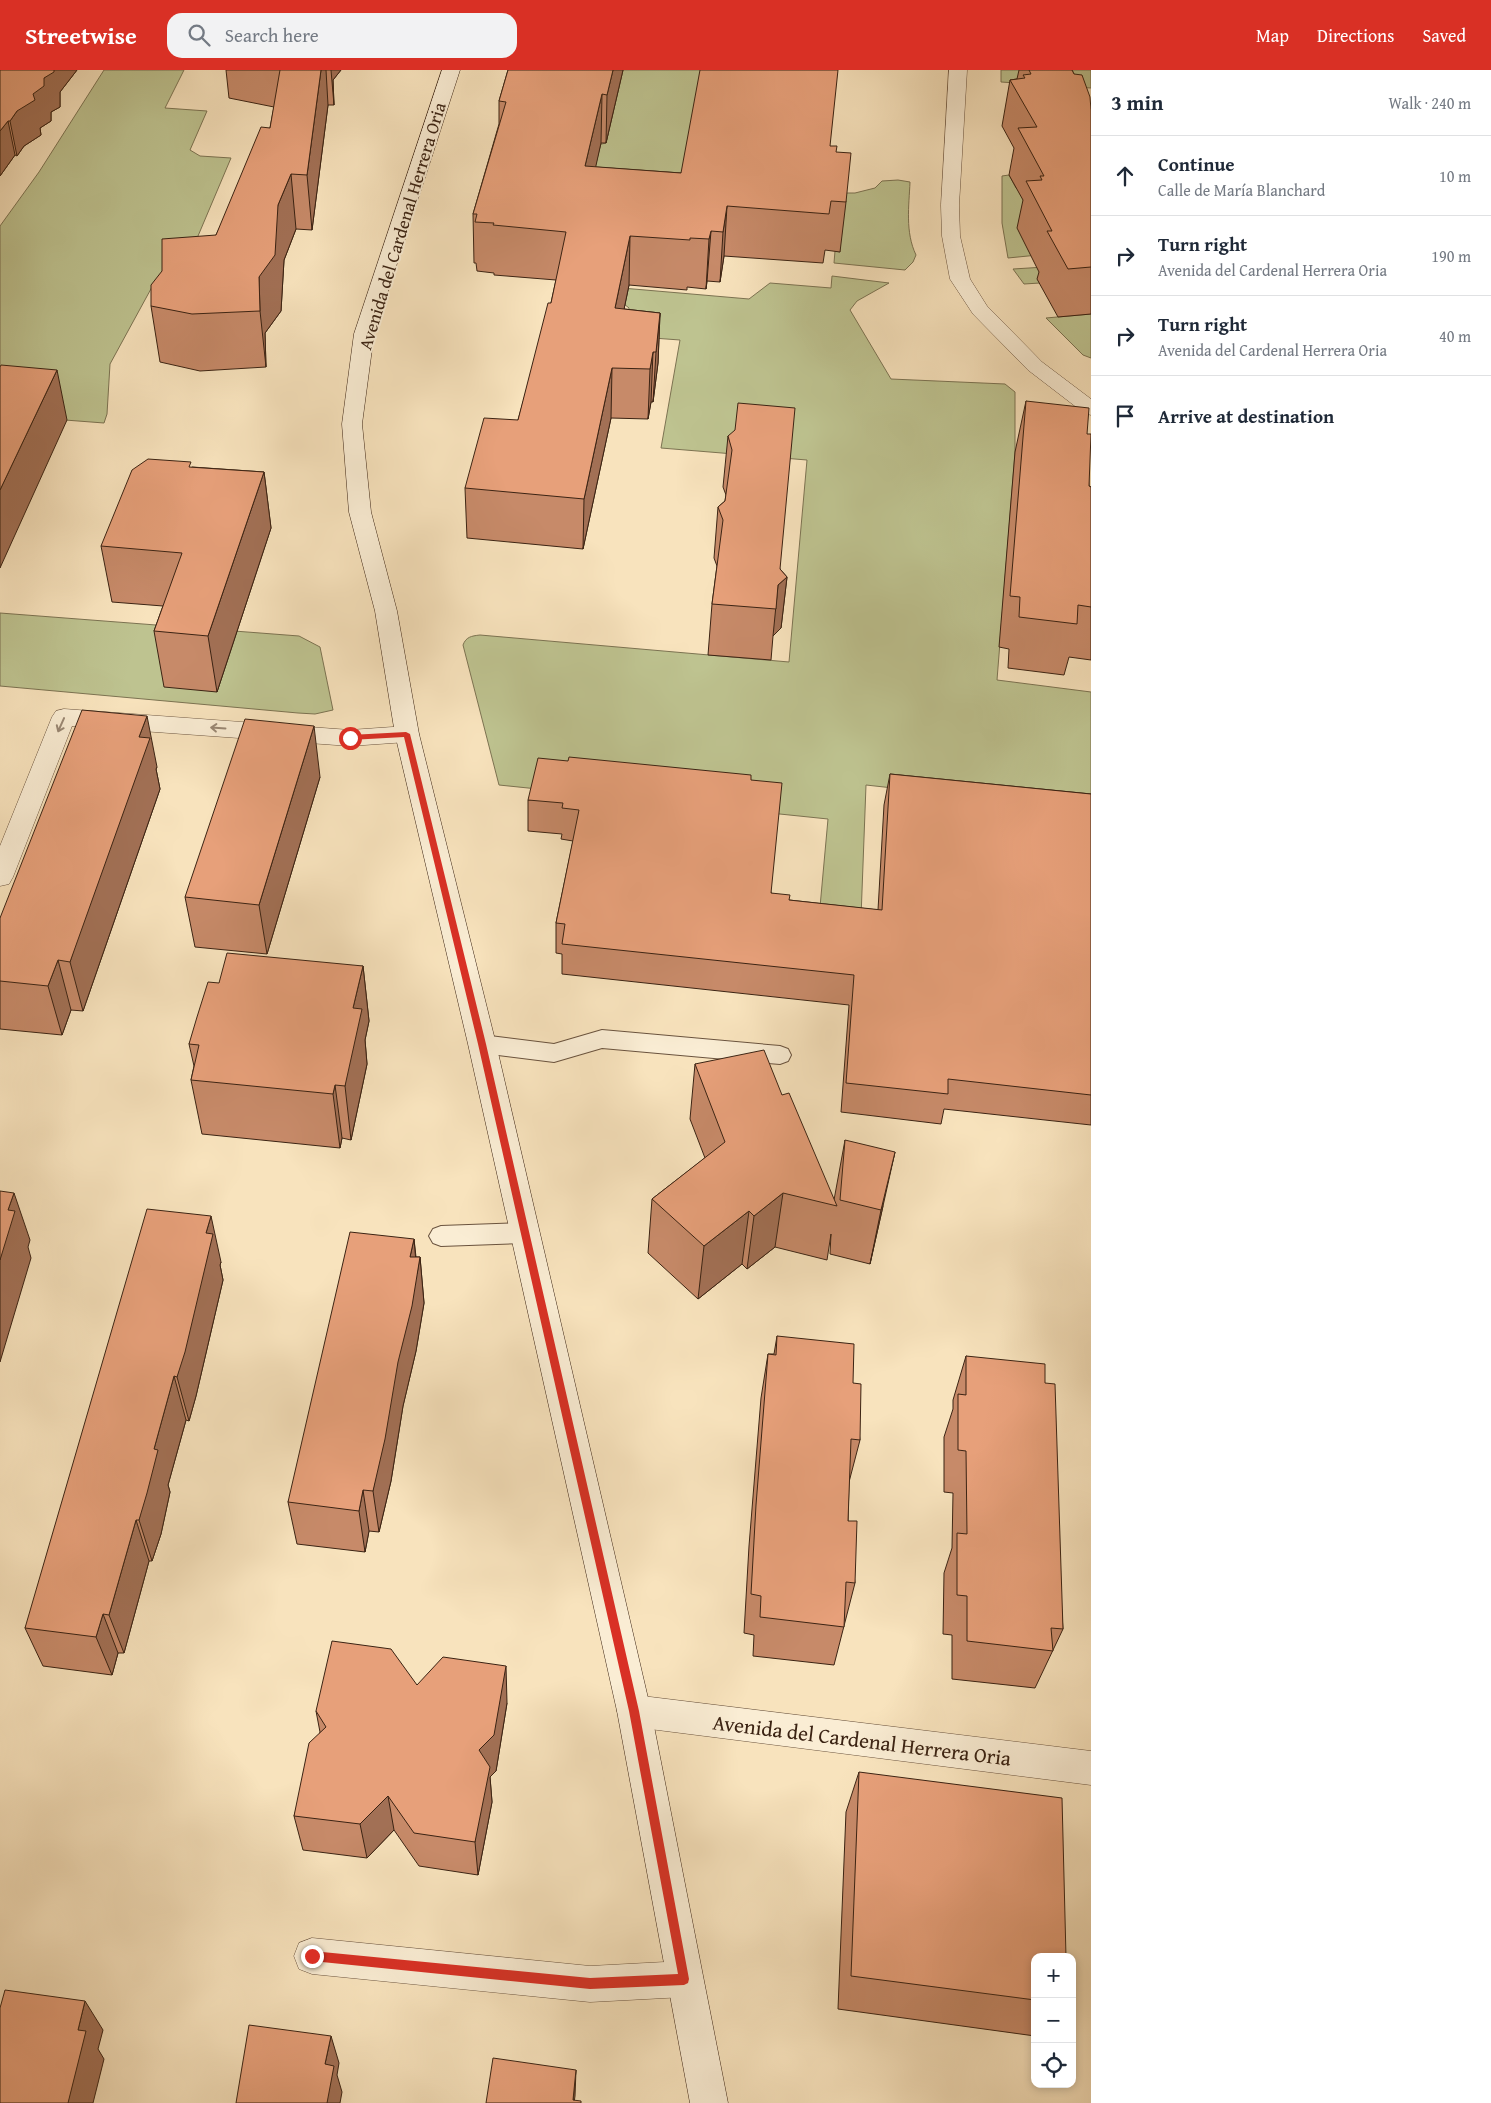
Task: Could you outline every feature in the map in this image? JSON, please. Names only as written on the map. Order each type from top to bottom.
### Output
[{"type":"main road","name":"Avenida del Cardenal Herrera Oria","points":[[451,70],[364,334],[352,424],[360,512],[386,611],[406,734],[482,1044],[634,1711],[709,2103]]},
{"type":"main road","points":[[958,70],[950,206],[951,236],[960,279],[980,310],[1035,366],[1091,409]]},
{"type":"main road","points":[[0,877],[64,717],[350,738],[406,734]]},
{"type":"main road","name":"Avenida del Cardenal Herrera Oria","points":[[634,1711],[1091,1768]]},
{"type":"main road","points":[[312,1956],[590,1984],[684,1979]]},
{"type":"lane","points":[[482,1044],[554,1052],[602,1039],[780,1055]]},
{"type":"lane","points":[[441,1236],[526,1233]]},
{"type":"green space","points":[[104,70],[184,70],[165,108],[207,111],[190,150],[200,156],[231,158],[176,288],[152,287],[110,364],[107,414],[104,423],[13,416],[0,442],[0,226],[39,172]]},
{"type":"green space","points":[[619,70],[706,70],[728,228],[535,160],[606,143],[608,134],[604,134]]},
{"type":"green space","points":[[1001,70],[1091,70],[1091,88],[1001,82]]},
{"type":"green space","points":[[1009,175],[1016,188],[1020,188],[1038,255],[1008,258],[1002,223],[1002,176]]},
{"type":"green space","points":[[898,180],[910,182],[909,228],[916,255],[913,262],[905,270],[834,263],[835,251],[840,252],[840,193],[855,193],[875,188],[882,181]]},
{"type":"green space","points":[[1045,267],[1038,280],[1040,283],[1024,284],[1013,269]]},
{"type":"green space","points":[[832,276],[889,283],[857,301],[850,310],[891,379],[1005,384],[1015,392],[1015,453],[997,680],[1091,692],[1091,810],[866,785],[858,997],[813,984],[828,819],[499,785],[463,645],[469,637],[480,635],[789,662],[807,460],[661,448],[680,340],[612,335],[628,317],[629,308],[619,300],[622,288],[749,299],[770,283],[831,288]]},
{"type":"green space","points":[[1091,314],[1091,358],[1083,355],[1046,318]]},
{"type":"green space","points":[[0,613],[299,636],[320,647],[333,710],[315,714],[298,713],[0,686]]},
{"type":"building","points":[[0,70],[54,70],[54,72],[44,78],[44,86],[33,94],[35,100],[17,111],[0,131]]},
{"type":"building","points":[[280,70],[321,70],[307,175],[291,174],[278,205],[275,255],[259,277],[260,311],[192,314],[151,306],[151,285],[162,271],[162,239],[216,235],[261,127],[270,128]]},
{"type":"building","points":[[508,70],[613,70],[607,95],[602,94],[585,166],[681,173],[700,70],[838,70],[830,146],[837,146],[836,152],[851,153],[846,202],[831,201],[829,214],[727,206],[723,232],[711,231],[709,239],[690,238],[690,240],[630,236],[615,308],[660,313],[656,352],[653,352],[650,369],[612,368],[584,499],[465,488],[484,418],[518,420],[548,303],[551,303],[566,232],[475,222],[477,214],[473,214],[506,102],[499,101]]},
{"type":"building","points":[[1029,70],[1072,70],[1074,74],[1082,75],[1090,97],[1091,267],[1068,269],[1047,231],[1052,231],[1026,181],[1042,180],[1040,176],[1044,176],[1018,128],[1037,127],[1010,80],[1025,78],[1023,75],[1031,74]]},
{"type":"building","points":[[1,365],[57,370],[0,490],[0,367]]},
{"type":"building","points":[[1026,401],[1089,408],[1087,434],[1091,434],[1089,486],[1091,487],[1091,607],[1078,605],[1077,624],[1019,617],[1020,597],[1010,596]]},
{"type":"building","points":[[738,403],[795,408],[780,569],[787,577],[778,585],[776,609],[712,604],[723,520],[718,507],[725,501],[732,450],[728,436],[735,430]]},
{"type":"building","points":[[148,459],[191,462],[189,467],[264,472],[208,636],[154,631],[182,553],[101,546],[132,470]]},
{"type":"building","points":[[82,710],[147,716],[139,737],[150,738],[70,962],[58,960],[48,986],[0,981],[0,918]]},
{"type":"building","points":[[245,719],[314,726],[259,905],[185,897]]},
{"type":"building","points":[[569,757],[751,775],[751,780],[782,783],[771,893],[790,895],[789,900],[882,910],[890,774],[1091,794],[1091,1095],[948,1079],[948,1094],[846,1083],[854,975],[562,944],[565,924],[556,923],[579,810],[562,808],[563,803],[528,800],[538,758],[568,761]]},
{"type":"building","points":[[227,953],[363,966],[353,1008],[362,1009],[345,1086],[335,1085],[333,1094],[191,1080],[199,1045],[189,1044],[208,982],[219,983]]},
{"type":"building","points":[[764,1050],[782,1095],[789,1093],[837,1206],[783,1193],[754,1216],[749,1211],[704,1246],[652,1199],[725,1142],[695,1064]]},
{"type":"building","points":[[845,1140],[895,1152],[881,1210],[840,1200]]},
{"type":"building","points":[[0,1191],[14,1193],[8,1210],[15,1211],[0,1260]]},
{"type":"building","points":[[147,1209],[211,1216],[206,1233],[213,1234],[185,1352],[177,1377],[174,1376],[154,1449],[158,1450],[147,1493],[139,1520],[136,1520],[109,1615],[103,1614],[96,1637],[25,1628]]},
{"type":"building","points":[[350,1232],[414,1239],[410,1257],[420,1257],[412,1306],[398,1362],[385,1439],[373,1491],[363,1490],[359,1511],[288,1502]]},
{"type":"building","points":[[777,1336],[854,1344],[853,1383],[861,1384],[860,1440],[851,1439],[848,1521],[857,1521],[855,1583],[846,1582],[844,1627],[760,1617],[761,1596],[751,1594],[768,1354],[776,1355]]},
{"type":"building","points":[[966,1356],[1045,1364],[1045,1383],[1055,1384],[1063,1629],[1051,1628],[1053,1651],[967,1641],[967,1596],[957,1595],[957,1533],[967,1534],[966,1451],[958,1450],[958,1394],[966,1395]]},
{"type":"building","points":[[332,1641],[391,1649],[417,1685],[443,1657],[506,1666],[494,1735],[479,1750],[490,1767],[475,1842],[414,1833],[388,1796],[360,1824],[294,1816],[309,1743],[326,1727],[316,1711]]},
{"type":"building","points":[[859,1772],[1062,1798],[1066,1953],[1031,1953],[1031,1999],[851,1976]]},
{"type":"building","points":[[5,1990],[85,2001],[78,2030],[86,2031],[68,2103],[0,2103],[0,2008]]},
{"type":"building","points":[[249,2025],[331,2036],[325,2064],[334,2066],[327,2103],[236,2103]]},
{"type":"building","points":[[493,2058],[576,2070],[573,2100],[581,2101],[581,2103],[486,2103]]},
{"type":"route","points":[[312,1956],[590,1984],[684,1979],[634,1711],[448,898],[406,734],[350,738]]}]
